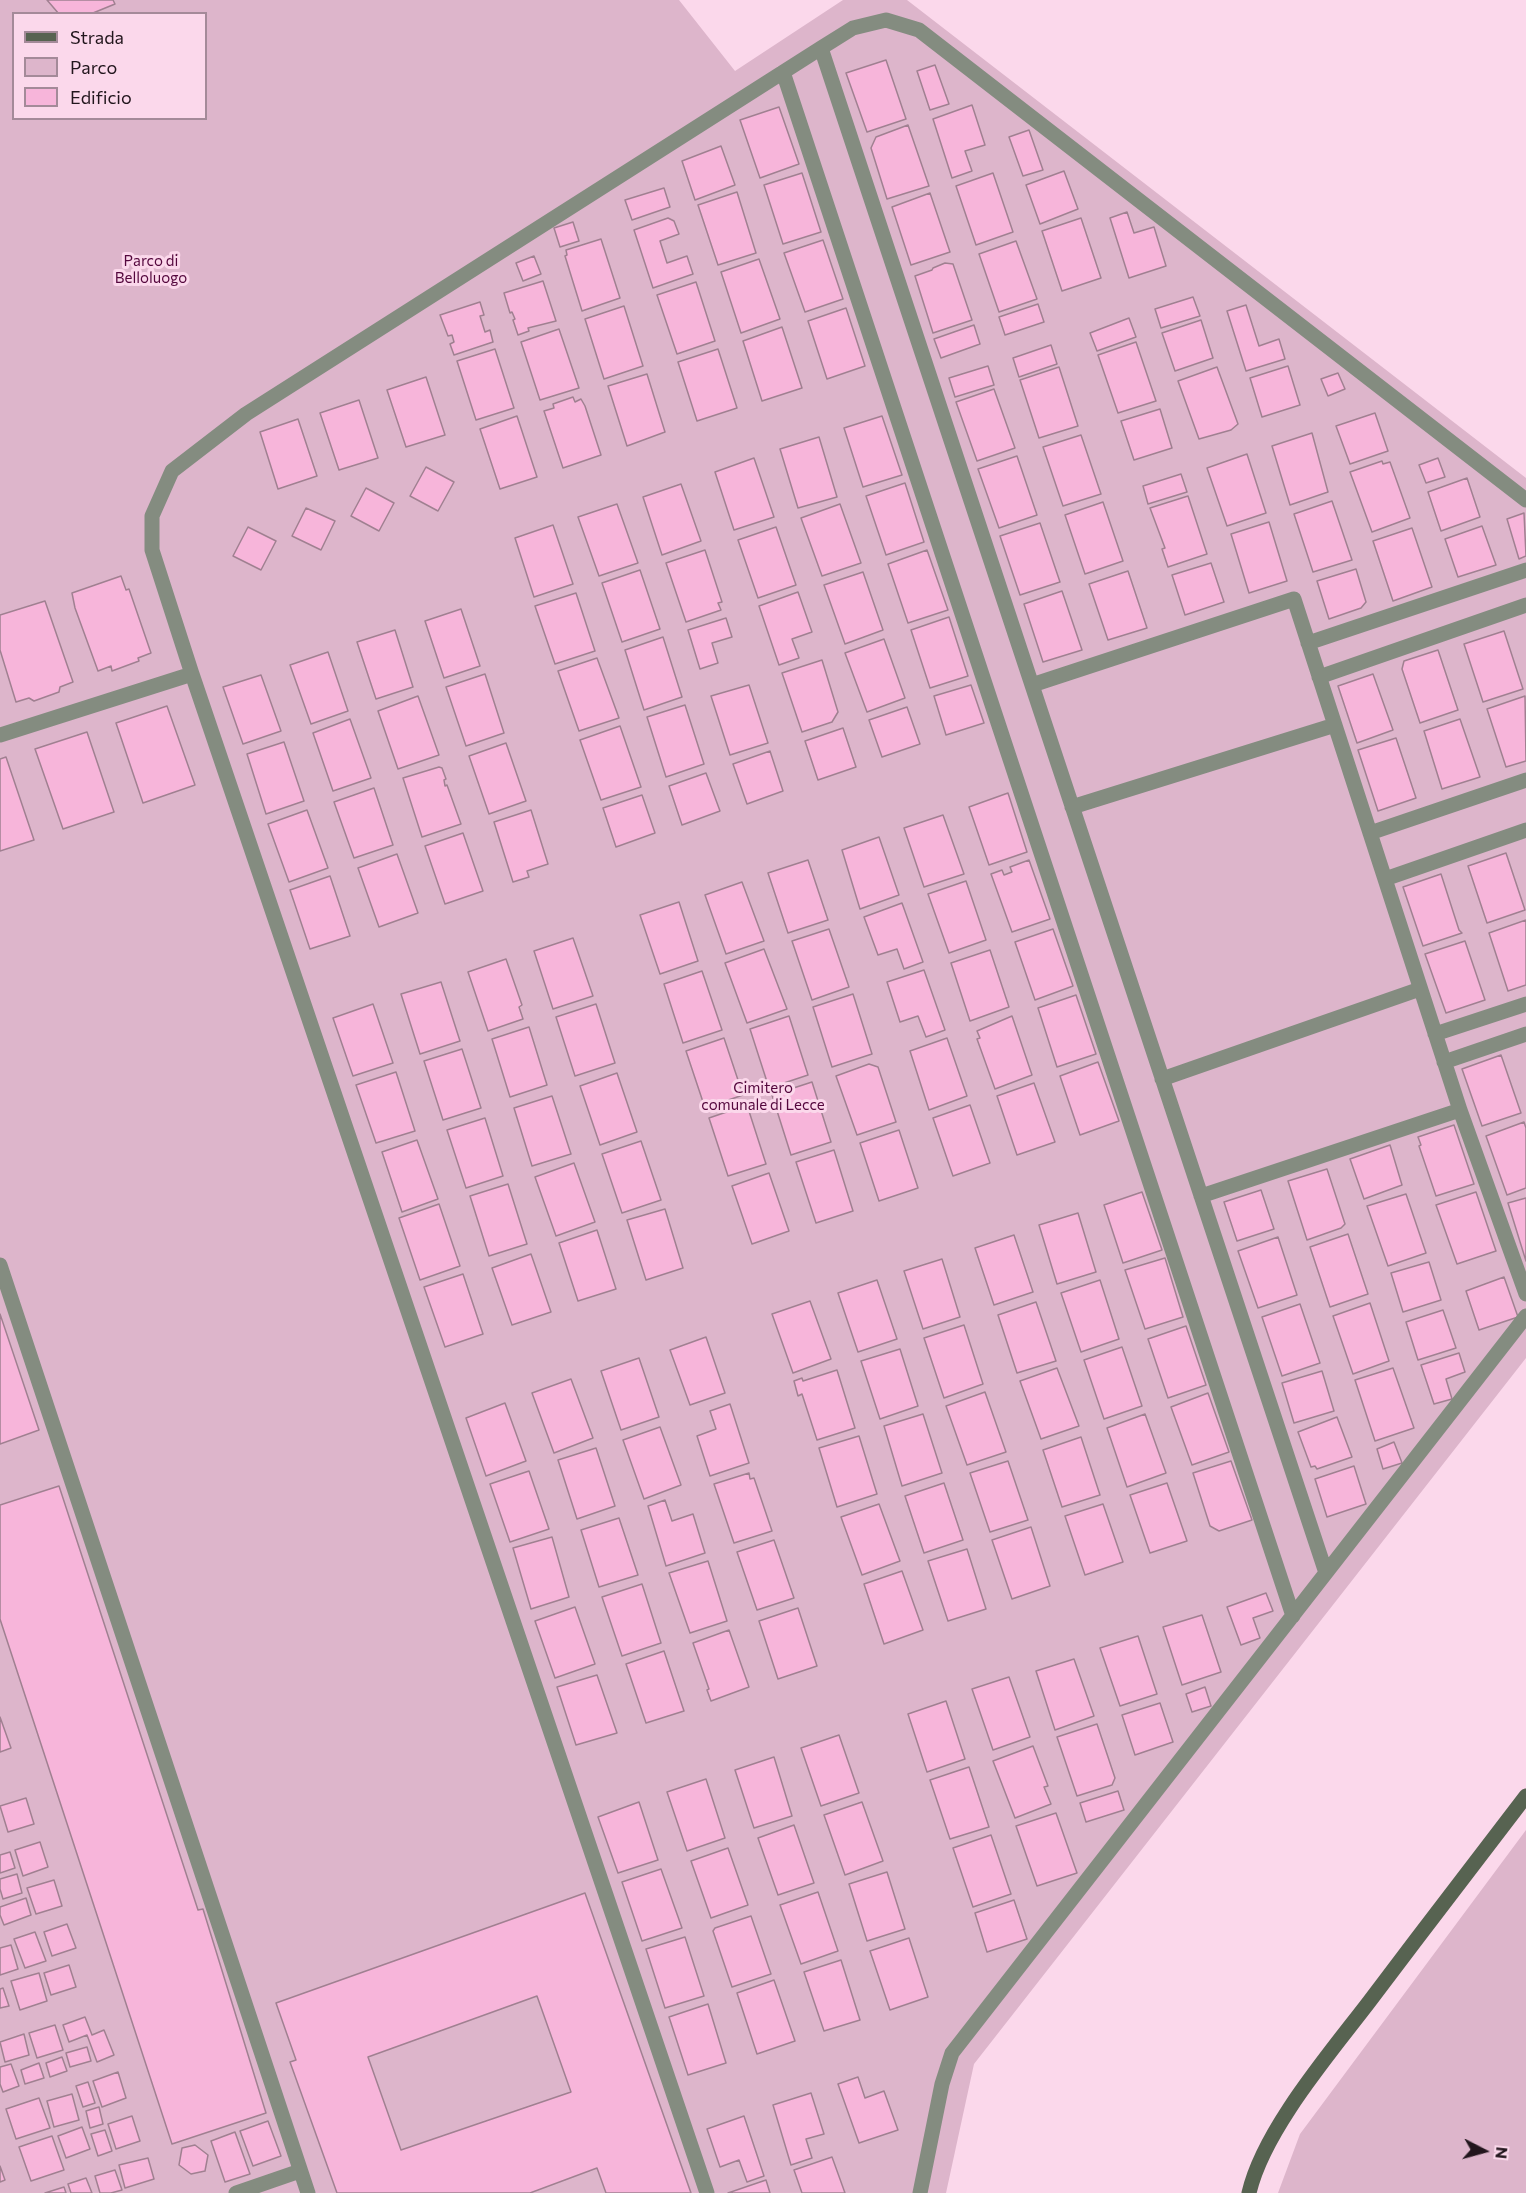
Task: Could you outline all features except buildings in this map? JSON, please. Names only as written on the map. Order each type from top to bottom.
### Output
[{"type":"main road","points":[[1249,2193],[1253,2174],[1282,2121],[1318,2069],[1526,1796]]},
{"type":"lane","points":[[707,2193],[152,550],[152,516],[172,471],[246,414],[783,72],[853,28],[886,20],[919,30],[1526,500]]},
{"type":"lane","points":[[821,48],[1326,1573]]},
{"type":"lane","points":[[783,72],[1293,1616]]},
{"type":"lane","points":[[1308,643],[1526,570]]},
{"type":"lane","points":[[1032,685],[1294,599],[1460,1110],[1526,1294]]},
{"type":"lane","points":[[1319,677],[1526,605]]},
{"type":"lane","points":[[0,735],[192,674]]},
{"type":"lane","points":[[1072,807],[1335,725]]},
{"type":"lane","points":[[1370,833],[1526,780]]},
{"type":"lane","points":[[1384,879],[1526,831]]},
{"type":"lane","points":[[1162,1079],[1420,989]]},
{"type":"lane","points":[[1435,1034],[1526,1005]]},
{"type":"lane","points":[[1444,1062],[1526,1034]]},
{"type":"lane","points":[[1201,1196],[1460,1110]]},
{"type":"lane","points":[[0,1265],[308,2193]]},
{"type":"lane","points":[[920,2193],[942,2084],[952,2053],[1526,1316]]},
{"type":"lane","points":[[236,2193],[300,2171]]},
{"type":"green space","name":"Cimitero comunale di Lecce","points":[[0,0],[679,0],[735,71],[843,0],[907,0],[1526,478],[1526,1358],[974,2064],[946,2193],[0,2193]]},
{"type":"green space","points":[[1526,1830],[1526,2193],[1278,2193],[1300,2134]]},
{"type":"park label","name":"Parco di Belloluogo","points":[[151,270]]}]
